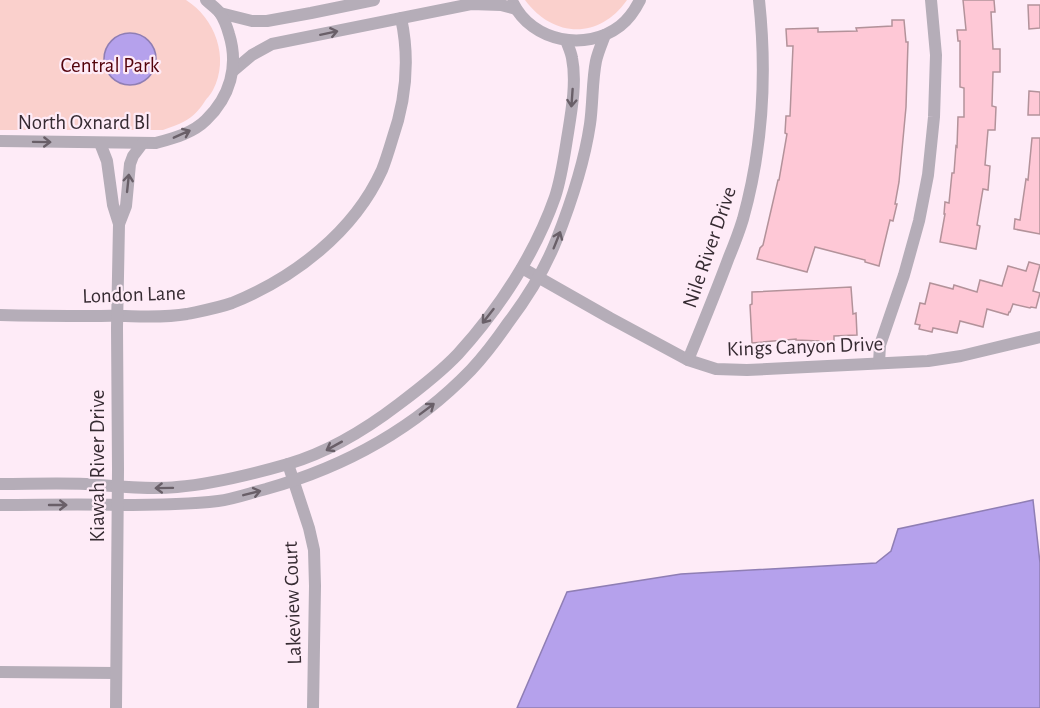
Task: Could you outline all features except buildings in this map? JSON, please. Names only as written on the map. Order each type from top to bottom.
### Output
[{"type":"street","name":"North Oxnard Bl","points":[[0,141],[156,143],[190,131],[205,121],[219,105],[227,91],[233,71],[233,49],[230,38],[220,13],[206,0]]},
{"type":"street","points":[[220,13],[252,21],[267,21],[374,0]]},
{"type":"street","points":[[233,71],[252,55],[272,44],[471,4],[514,5],[530,24],[547,35],[566,40],[586,41],[605,35],[621,25],[634,11],[640,0]]},
{"type":"street","name":"Nile River Drive","points":[[688,360],[743,220],[757,159],[763,82],[759,0]]},
{"type":"street","points":[[879,363],[880,345],[920,221],[928,175],[934,117],[936,55],[931,0]]},
{"type":"street","name":"London Lane","points":[[0,315],[185,314],[230,304],[280,280],[318,252],[343,228],[365,199],[382,170],[400,117],[406,69],[405,38],[400,18]]},
{"type":"street","points":[[0,506],[138,506],[220,501],[294,481],[334,466],[370,448],[402,428],[439,400],[472,369],[495,342],[539,277],[555,244],[573,198],[582,163],[590,123],[596,61],[605,35]]},
{"type":"street","points":[[0,484],[70,484],[141,488],[176,487],[214,482],[288,464],[322,452],[368,427],[424,384],[457,354],[506,293],[543,227],[556,194],[571,113],[574,77],[572,58],[566,40]]},
{"type":"street","name":"Kiawah River Drive","points":[[100,143],[107,161],[113,205],[119,224],[116,708]]},
{"type":"street","name":"Kiawah River Drive","points":[[119,224],[126,206],[130,164],[142,144]]},
{"type":"street","name":"Kings Canyon Drive","points":[[522,268],[688,360],[716,369],[747,370],[928,361],[961,356],[1040,337]]},
{"type":"street","name":"Lakeview Court","points":[[288,464],[314,550],[313,708]]},
{"type":"street","points":[[0,672],[116,673]]},
{"type":"green space","name":"Central Park","points":[[0,0],[186,0],[205,17],[217,40],[220,52],[218,78],[212,91],[194,115],[163,130],[0,130]]},
{"type":"green space","points":[[525,0],[627,0],[616,13],[603,22],[590,28],[576,29],[549,22],[536,13]]},
{"type":"shaded area","points":[[130,33],[140,35],[148,41],[154,49],[156,59],[154,69],[148,77],[140,83],[130,85],[120,83],[112,77],[106,69],[104,59],[106,49],[112,41],[120,35]]},
{"type":"shaded area","points":[[1033,500],[1040,563],[1040,708],[517,708],[567,592],[681,574],[876,563],[891,551],[898,529]]}]
